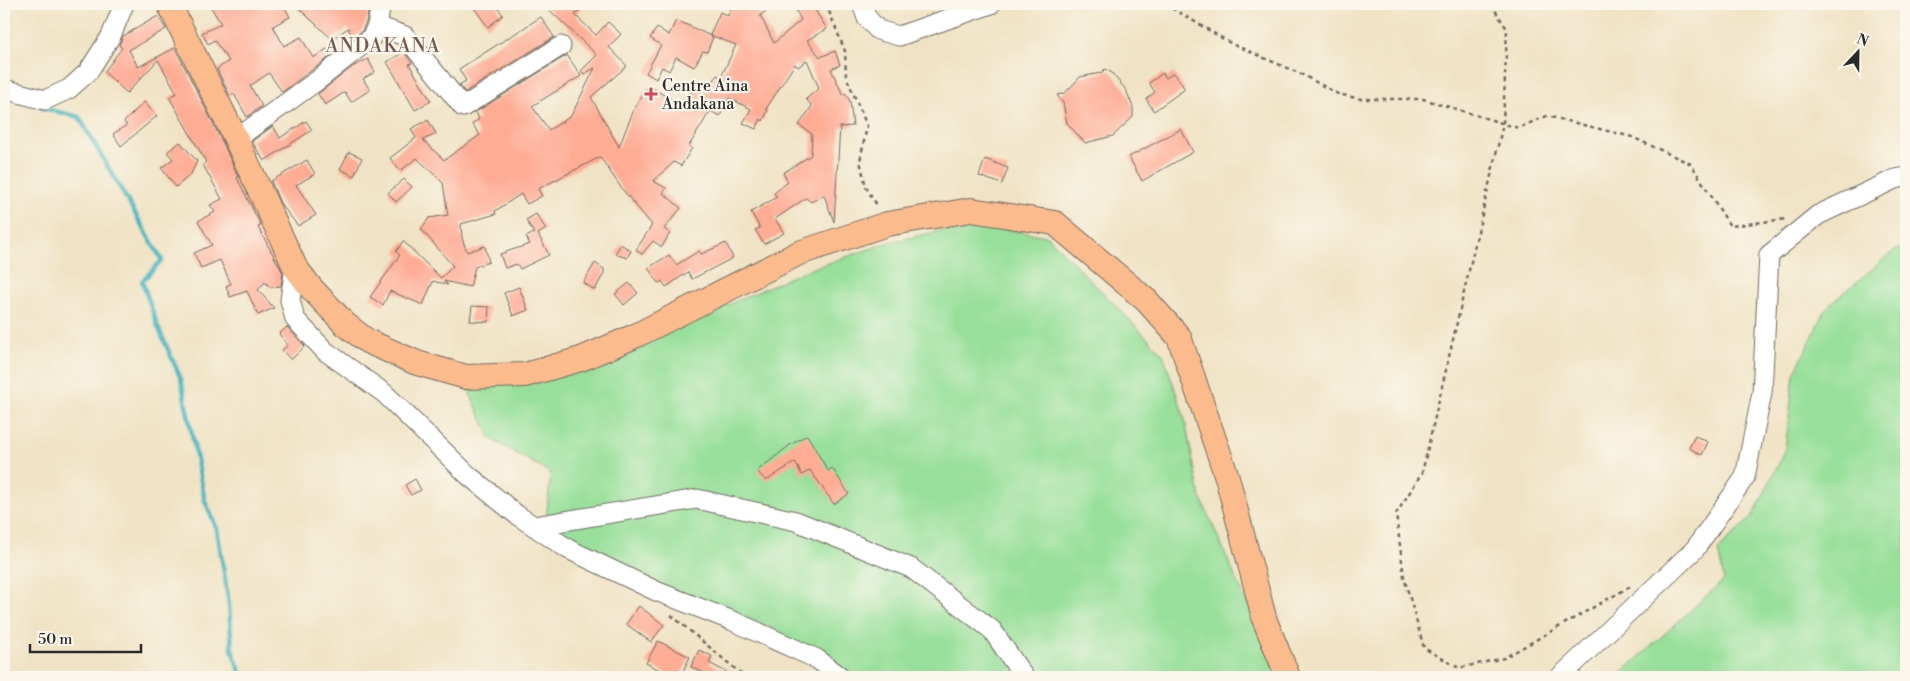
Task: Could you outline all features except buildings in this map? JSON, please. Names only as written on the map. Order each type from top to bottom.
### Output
[{"type":"main road","points":[[169,4],[236,139],[295,267],[311,288],[345,324],[367,341],[417,363],[466,377],[525,374],[581,359],[635,336],[799,253],[887,224],[971,210],[1055,223],[1147,301],[1179,337],[1227,477],[1265,621],[1288,677]]},
{"type":"street","points":[[4,89],[45,100],[69,89],[88,72],[111,36],[124,4]]},
{"type":"street","points":[[236,139],[318,80],[371,38],[377,26],[381,4]]},
{"type":"street","points":[[862,4],[867,18],[878,30],[899,36],[991,4]]},
{"type":"street","points":[[377,26],[405,36],[463,107],[561,46]]},
{"type":"street","points":[[1560,677],[1695,549],[1745,477],[1762,393],[1769,255],[1818,216],[1895,179],[1906,177]]},
{"type":"street","points":[[295,267],[290,300],[296,319],[326,351],[384,393],[468,475],[534,526],[568,549],[656,591],[733,621],[817,659],[841,677]]},
{"type":"street","points":[[534,526],[697,499],[796,521],[911,568],[992,630],[1024,677]]},
{"type":"path","points":[[826,4],[845,51],[846,76],[867,126],[860,161],[866,186],[887,224]]},
{"type":"path","points":[[1165,4],[1232,44],[1302,74],[1338,94],[1361,99],[1423,99],[1518,128],[1547,116],[1632,137],[1691,164],[1730,226],[1788,219]]},
{"type":"path","points":[[1492,4],[1506,28],[1503,124],[1422,473],[1396,514],[1404,577],[1424,648],[1459,668],[1504,658],[1634,584]]},
{"type":"path","points":[[666,611],[745,677]]},
{"type":"green space","points":[[972,224],[1047,236],[1163,354],[1184,416],[1200,496],[1279,677],[850,677],[772,628],[669,588],[545,529],[551,473],[491,439],[467,387],[637,345],[802,272],[890,242]]},
{"type":"green space","points":[[1896,249],[1906,250],[1906,677],[1617,677],[1724,580],[1718,550],[1753,516],[1785,451],[1794,374],[1827,307]]},
{"type":"waterway","points":[[42,108],[79,117],[162,260],[142,281],[158,327],[181,379],[205,501],[217,529],[229,604],[232,650],[242,677]]},
{"type":"place","name":"Centre Aina Andakana","points":[[651,94]]},
{"type":"district","name":"ANDAKANA","points":[[383,45]]}]
